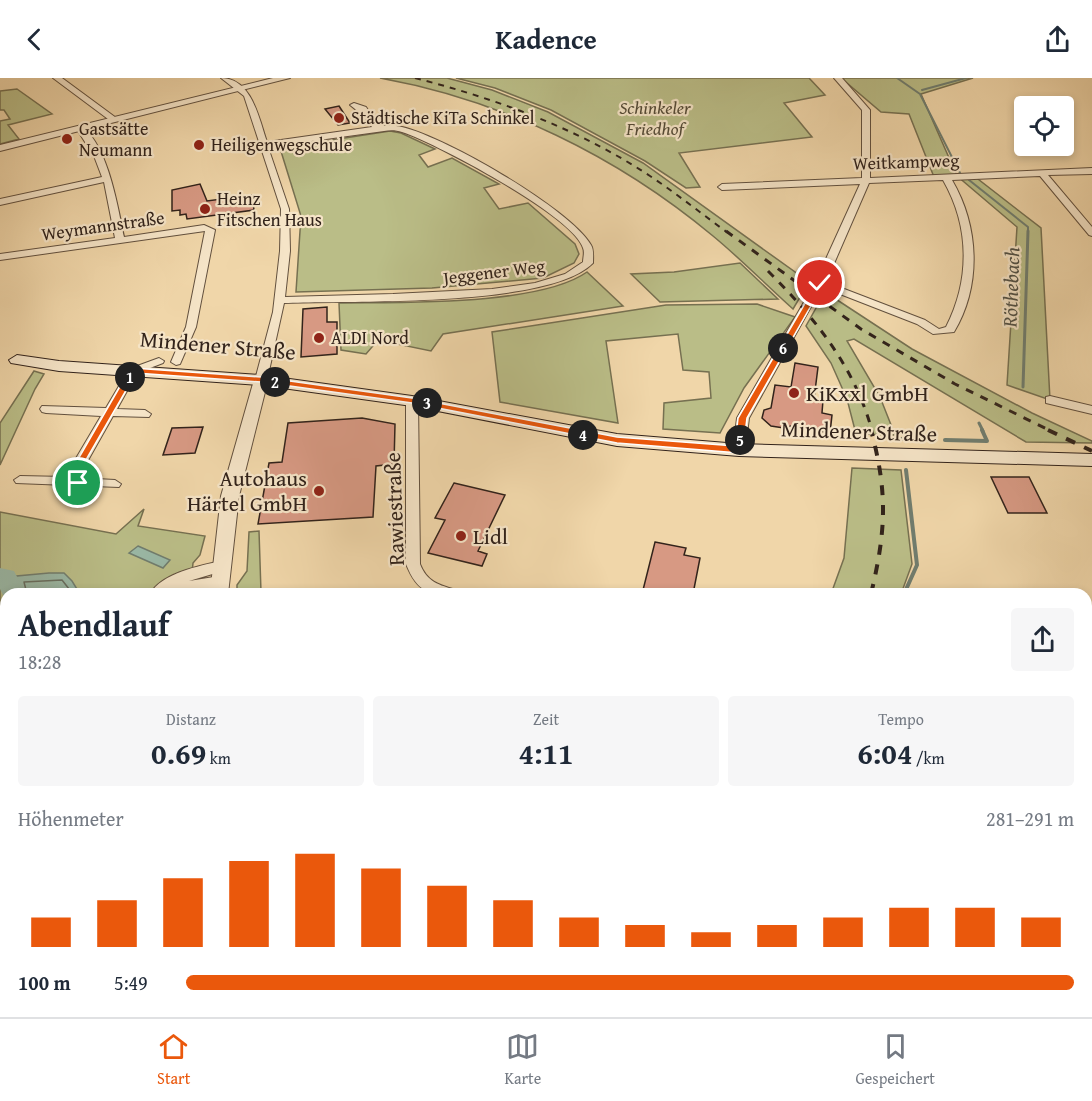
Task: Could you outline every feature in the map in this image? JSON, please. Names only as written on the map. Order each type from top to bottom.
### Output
[{"type":"main road","name":"Mindener Straße","points":[[0,359],[176,362],[263,374],[412,400],[617,440],[739,450],[1090,462]]},
{"type":"main road","name":"Mindener Straße","points":[[17,360],[59,366],[133,371],[263,374]]},
{"type":"street","points":[[57,78],[115,120]]},
{"type":"street","points":[[220,580],[230,496],[263,374],[279,300],[285,251],[285,209],[265,145],[247,95],[225,78]]},
{"type":"street","points":[[0,148],[285,78]]},
{"type":"street","points":[[739,450],[743,418],[820,283],[866,180],[868,143],[866,110],[838,78]]},
{"type":"street","points":[[354,105],[363,109],[377,129]]},
{"type":"street","name":"Jeggener Weg","points":[[265,145],[377,129],[395,128],[413,134],[505,180],[558,216],[574,230],[590,254],[587,264],[564,278],[509,290],[428,296],[322,297],[279,300]]},
{"type":"street","points":[[80,129],[96,151],[108,178],[120,240]]},
{"type":"street","name":"Weitkampweg","points":[[722,187],[1092,171]]},
{"type":"street","points":[[1041,172],[1092,233]]},
{"type":"street","points":[[820,283],[921,322],[937,332],[950,330],[958,317],[968,272],[967,222],[961,204],[946,177]]},
{"type":"street","points":[[0,201],[108,178]]},
{"type":"street","name":"Weymannstraße","points":[[0,257],[204,228],[210,230],[191,327],[176,362]]},
{"type":"street","points":[[69,482],[133,371],[159,361]]},
{"type":"street","name":"Rawiestraße","points":[[412,400],[413,564],[418,578],[430,588]]},
{"type":"street","points":[[1050,400],[1092,410]]},
{"type":"street","points":[[46,409],[145,414]]},
{"type":"street","points":[[20,480],[115,484]]},
{"type":"street","points":[[166,588],[199,571],[220,580]]},
{"type":"street","points":[[184,588],[220,580]]},
{"type":"green space","points":[[380,78],[447,78],[492,90],[548,112],[643,163],[809,282],[793,309],[723,245],[676,207],[598,157],[556,135],[470,101]]},
{"type":"green space","name":"Schinkeler Friedhof","points":[[456,78],[809,78],[825,95],[784,103],[812,137],[679,153],[700,187],[686,188],[645,161],[551,110],[495,88]]},
{"type":"green space","points":[[841,78],[973,78],[921,94],[957,176],[934,177],[909,114],[881,112]]},
{"type":"green space","points":[[17,89],[52,114],[8,125],[19,139],[0,144],[0,121],[10,119],[4,110],[0,110],[0,91]]},
{"type":"green space","points":[[390,131],[401,133],[435,149],[419,155],[428,167],[452,158],[499,184],[484,188],[499,209],[528,203],[575,244],[579,254],[574,263],[543,278],[432,288],[296,292],[301,216],[280,148]]},
{"type":"green space","points":[[957,176],[974,176],[1041,228],[1050,400],[1007,385],[1017,227]]},
{"type":"green space","points":[[740,263],[778,299],[660,302],[631,274],[674,272]]},
{"type":"green space","points":[[587,272],[623,306],[443,334],[431,351],[378,340],[366,354],[341,350],[339,303],[432,302],[504,296],[537,291],[565,283]]},
{"type":"green space","points":[[825,292],[912,349],[1092,443],[1026,442],[854,339],[847,341],[880,397],[895,435],[856,434],[847,399],[831,363],[806,326]]},
{"type":"green space","points":[[757,304],[795,317],[744,388],[720,433],[663,429],[664,403],[711,398],[709,372],[683,370],[678,334],[606,341],[618,423],[500,402],[492,332],[666,305]]},
{"type":"green space","points":[[34,371],[44,374],[0,465],[0,423]]},
{"type":"green space","points":[[852,468],[901,470],[912,564],[903,588],[833,588],[844,558]]},
{"type":"green space","points":[[144,509],[138,526],[205,536],[200,555],[193,563],[191,588],[0,588],[0,512],[116,534]]},
{"type":"green space","points":[[259,531],[261,588],[237,588],[247,571],[249,532]]},
{"type":"water","points":[[138,546],[170,560],[163,568],[129,553]]},
{"type":"water","points":[[64,573],[76,588],[14,588],[10,586],[6,577]]},
{"type":"building","name":"Städtische KiTa Schinkel","points":[[339,106],[350,123],[338,125],[325,109]]},
{"type":"building","points":[[200,184],[207,201],[252,195],[254,210],[187,219],[186,214],[180,215],[180,210],[172,211],[172,190]]},
{"type":"building","name":"ALDI Nord","points":[[327,307],[327,322],[337,322],[337,354],[301,357],[303,309]]},
{"type":"building","name":"KiKxxl GmbH","points":[[795,363],[818,367],[814,399],[823,400],[822,413],[832,415],[830,433],[791,426],[784,428],[771,426],[762,418],[764,410],[771,408],[775,385],[791,387]]},
{"type":"building","name":"Autohaus Härtel GmbH","points":[[362,418],[395,424],[394,464],[376,466],[373,517],[258,524],[269,463],[282,462],[288,423]]},
{"type":"building","points":[[203,427],[195,453],[163,455],[172,428]]},
{"type":"building","points":[[991,477],[1029,477],[1047,513],[1008,513]]},
{"type":"building","name":"Lidl","points":[[454,483],[505,495],[478,551],[487,554],[482,566],[428,553],[445,520],[435,518]]},
{"type":"building","points":[[655,542],[686,548],[684,555],[700,558],[694,588],[644,588]]},
{"type":"waterway","name":"Röthebach","points":[[897,78],[920,94],[960,173]]},
{"type":"waterway","points":[[922,90],[966,78]]},
{"type":"waterway","name":"Röthebach","points":[[969,180],[1028,227],[1028,231]]},
{"type":"waterway","name":"Röthebach","points":[[1023,387],[1028,231]]},
{"type":"waterway","name":"Röthebach","points":[[979,423],[983,431]]},
{"type":"waterway","name":"Röthebach","points":[[945,440],[987,441],[982,430]]},
{"type":"waterway","name":"Röthebach","points":[[902,439],[924,439]]},
{"type":"waterway","name":"Röthebach","points":[[906,470],[917,565],[907,588]]},
{"type":"waterway","points":[[0,577],[6,577],[11,588]]},
{"type":"railway","points":[[415,78],[507,106],[595,144],[650,176],[728,233]]},
{"type":"railway","points":[[726,231],[861,329],[955,384],[1051,431]]},
{"type":"railway","points":[[768,271],[801,306],[831,344],[855,385],[872,431]]},
{"type":"railway","points":[[871,430],[880,473],[883,512],[880,551],[872,588]]},
{"type":"railway","points":[[1048,430],[1092,451]]},
{"type":"place","name":"Städtische KiTa Schinkel","points":[[339,118]]},
{"type":"place","name":"Gastsätte Neumann","points":[[67,139]]},
{"type":"place","name":"Heiligenwegschule","points":[[199,145]]},
{"type":"place","name":"Heinz Fitschen Haus","points":[[205,209]]},
{"type":"place","name":"ALDI Nord","points":[[319,338]]},
{"type":"place","name":"KiKxxl GmbH","points":[[794,393]]},
{"type":"place","name":"Autohaus Härtel GmbH","points":[[319,491]]},
{"type":"place","name":"Lidl","points":[[461,536]]},
{"type":"route","points":[[78,483],[69,482],[133,371],[261,380],[412,400],[617,440],[739,450],[743,418],[820,283]]}]
